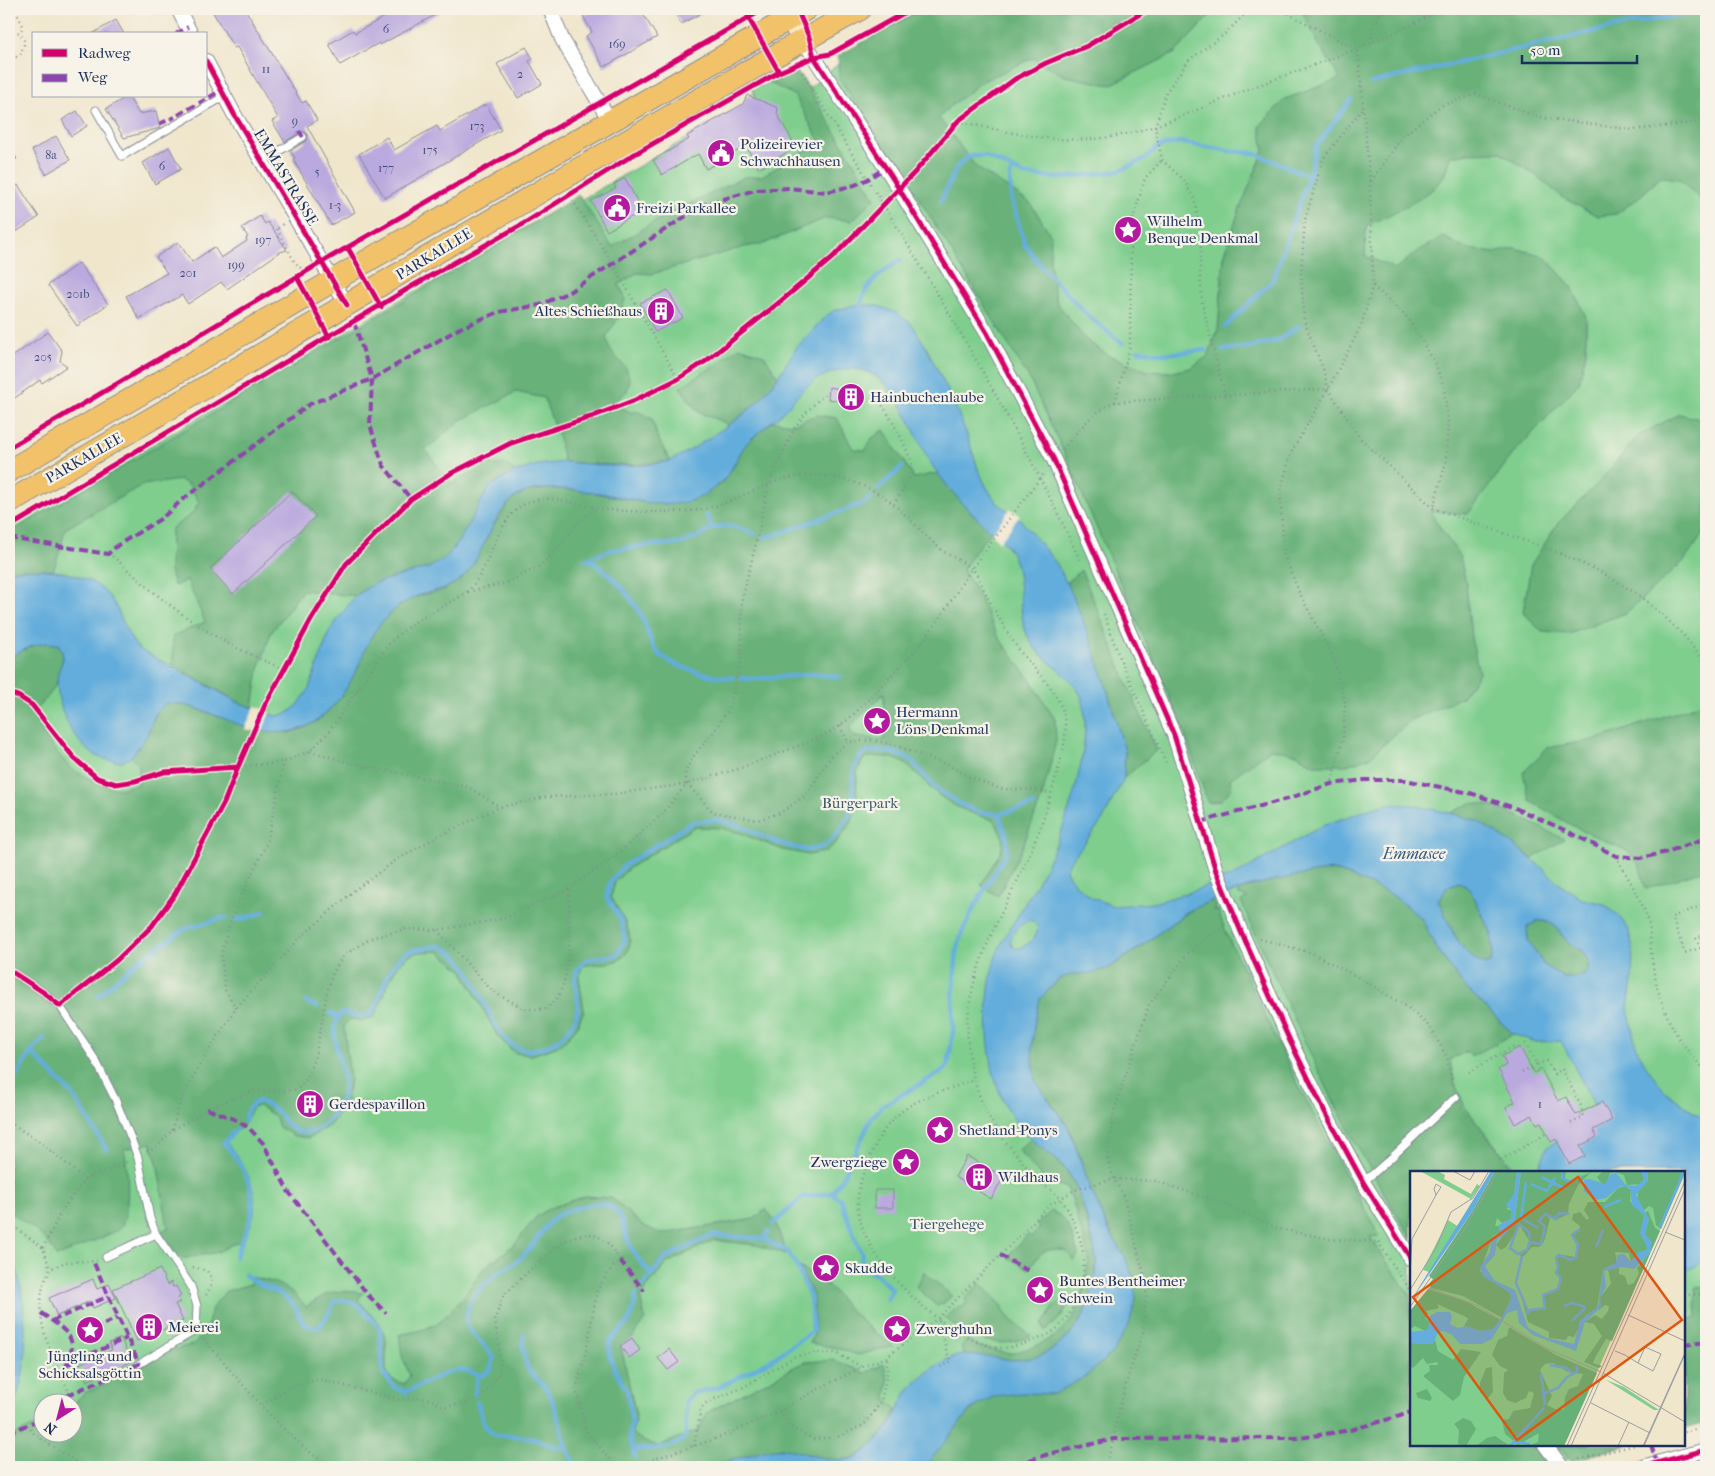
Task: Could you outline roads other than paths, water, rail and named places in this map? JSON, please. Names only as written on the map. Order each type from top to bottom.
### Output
[{"type":"main road","name":"PARKALLEE","points":[[9,502],[560,180],[860,9]]},
{"type":"main road","name":"PARKALLEE","points":[[9,471],[333,280],[610,121],[793,12]]},
{"type":"main road","points":[[793,12],[804,40]]},
{"type":"street","points":[[178,9],[191,32]]},
{"type":"street","points":[[550,9],[562,39],[610,121]]},
{"type":"street","points":[[804,40],[890,173],[987,333],[1054,460],[1174,735],[1216,872],[1290,1041],[1325,1112],[1363,1182],[1410,1257]]},
{"type":"street","name":"EMMASTRASSE","points":[[208,65],[347,305]]},
{"type":"street","points":[[1546,1446],[1562,1467]]},
{"type":"street","points":[[1642,1467],[1706,1450]]},
{"type":"lane","points":[[96,110],[122,156],[225,96]]},
{"type":"lane","points":[[262,161],[303,137]]},
{"type":"lane","points":[[9,970],[43,992],[60,1006],[100,1069],[116,1101],[138,1158],[150,1218],[156,1234],[191,1286],[197,1306],[196,1330],[139,1364]]},
{"type":"lane","points":[[1363,1182],[1421,1128],[1457,1100]]},
{"type":"lane","points":[[106,1257],[156,1234]]},
{"type":"water","name":"Emmasee","points":[[854,305],[875,305],[895,312],[912,324],[927,349],[954,403],[978,469],[987,488],[997,503],[1019,518],[1057,564],[1073,596],[1104,679],[1125,751],[1124,778],[1102,821],[1069,863],[1066,871],[1074,883],[1092,898],[1114,906],[1153,903],[1191,892],[1239,873],[1322,826],[1388,804],[1412,805],[1451,813],[1477,821],[1510,842],[1561,885],[1582,899],[1606,906],[1617,914],[1628,928],[1633,948],[1632,981],[1628,1008],[1639,1054],[1665,1091],[1693,1112],[1706,1118],[1706,1256],[1696,1266],[1685,1271],[1685,1171],[1539,1171],[1547,1147],[1600,1116],[1561,1041],[1535,1042],[1513,1034],[1462,984],[1435,946],[1422,919],[1391,894],[1332,870],[1290,877],[1250,886],[1188,911],[1109,968],[1091,973],[1073,974],[1059,979],[1040,999],[1034,1025],[1032,1048],[1035,1080],[1069,1129],[1108,1229],[1125,1257],[1133,1277],[1136,1299],[1129,1325],[1113,1352],[1086,1376],[1054,1394],[1021,1393],[995,1396],[970,1410],[925,1467],[715,1467],[749,1455],[777,1449],[792,1450],[838,1460],[859,1456],[887,1429],[906,1394],[914,1384],[932,1369],[947,1360],[955,1356],[982,1355],[1024,1360],[1043,1354],[1061,1343],[1075,1328],[1084,1314],[1096,1273],[1088,1220],[1072,1179],[1059,1162],[1017,1124],[997,1087],[992,1066],[987,1022],[991,976],[999,948],[1048,863],[1066,819],[1078,779],[1084,738],[1085,719],[1083,702],[1074,684],[1042,656],[1029,639],[1022,616],[1017,569],[1008,547],[960,501],[947,485],[926,455],[903,408],[883,382],[870,373],[855,369],[840,370],[813,382],[781,414],[749,441],[726,478],[696,499],[683,503],[662,504],[568,489],[539,489],[526,492],[515,498],[497,518],[478,556],[463,577],[448,587],[414,597],[389,614],[374,633],[354,676],[333,706],[315,722],[293,731],[277,733],[261,731],[198,709],[166,703],[156,713],[146,737],[131,757],[122,762],[108,760],[99,757],[81,743],[67,721],[62,709],[57,685],[58,674],[63,660],[59,645],[52,643],[39,644],[9,658],[9,571],[48,570],[62,572],[88,580],[108,595],[139,649],[240,703],[276,716],[288,713],[298,705],[308,691],[330,630],[355,596],[375,583],[428,568],[446,558],[460,539],[490,486],[515,472],[537,465],[564,462],[613,466],[645,465],[670,461],[694,448],[739,418],[760,400],[778,377],[796,348],[833,311]],"holes":[[[1458,882],[1470,889],[1491,932],[1493,953],[1491,962],[1485,965],[1475,960],[1461,946],[1438,900],[1447,887]],[[1030,920],[1035,923],[1037,932],[1030,942],[1019,948],[1014,948],[1010,942],[1011,938],[1017,929]],[[1537,921],[1548,921],[1556,927],[1566,940],[1582,951],[1589,962],[1587,974],[1576,978],[1564,978],[1543,964],[1528,941],[1527,927]]]},
{"type":"water","points":[[9,1253],[14,1262],[21,1287],[25,1345],[20,1385],[9,1412]]},
{"type":"waterway","points":[[1371,83],[1605,29],[1706,10]]},
{"type":"waterway","points":[[1225,327],[1273,280],[1309,176],[1316,146],[1351,100]]},
{"type":"waterway","points":[[941,201],[957,167],[969,156],[985,156],[1025,175],[1060,178],[1119,171],[1146,158],[1158,147],[1179,142],[1230,151],[1254,153],[1309,176]]},
{"type":"waterway","points":[[1012,169],[1010,176],[1011,199],[1025,245],[1042,267],[1087,315],[1122,343]]},
{"type":"waterway","points":[[861,309],[864,293],[868,287],[900,260]]},
{"type":"waterway","points":[[1222,350],[1251,347],[1279,340],[1299,326]]},
{"type":"waterway","points":[[1138,350],[1163,354],[1206,350]]},
{"type":"waterway","points":[[878,489],[902,467]]},
{"type":"waterway","points":[[764,536],[769,537],[867,502],[871,497]]},
{"type":"waterway","points":[[707,515],[712,528]]},
{"type":"waterway","points":[[585,560],[611,550],[650,545],[679,544],[700,536],[712,528],[731,525],[755,534]]},
{"type":"waterway","points":[[588,559],[619,584],[642,617],[651,642],[660,655],[667,660],[695,671],[733,678]]},
{"type":"waterway","points":[[740,678],[753,679],[815,674],[840,677]]},
{"type":"waterway","points":[[245,1121],[249,1108],[259,1101],[273,1108],[296,1131],[311,1132],[329,1120],[340,1104],[344,1090],[344,1081],[335,1039],[337,1020],[342,1013],[359,1016],[371,1015],[390,971],[403,955],[413,950],[440,946],[461,961],[471,975],[496,1026],[506,1039],[518,1048],[533,1050],[557,1041],[570,1029],[577,1013],[575,979],[578,969],[588,960],[617,955],[625,940],[621,920],[607,897],[609,886],[614,877],[625,865],[693,822],[718,820],[740,826],[773,841],[792,847],[807,850],[820,848],[830,841],[849,816],[853,797],[853,773],[861,755],[870,751],[888,751],[909,758],[936,788],[962,805],[978,812],[999,814],[1034,805]]},
{"type":"waterway","points":[[773,1224],[803,1197],[832,1193],[843,1177],[872,1117],[882,1106],[943,1071],[948,1064],[953,1032],[953,995],[957,948],[963,930],[976,904],[1007,852],[1007,838],[999,814]]},
{"type":"waterway","points":[[236,919],[264,912]]},
{"type":"waterway","points":[[98,996],[138,961],[184,929],[227,918]]},
{"type":"waterway","points":[[306,1002],[317,1007]]},
{"type":"waterway","points":[[330,1013],[338,1017]]},
{"type":"waterway","points":[[9,1089],[31,1052],[44,1038]]},
{"type":"waterway","points":[[31,1052],[73,1095],[107,1150]]},
{"type":"waterway","points":[[236,1130],[224,1143],[236,1158],[247,1177],[253,1207],[236,1257]]},
{"type":"waterway","points":[[832,1193],[841,1200],[862,1254],[861,1259],[871,1273],[875,1273],[892,1290],[887,1299]]},
{"type":"waterway","points":[[245,1275],[284,1296],[294,1306],[302,1321],[312,1327],[318,1328],[327,1317],[335,1301],[343,1300],[357,1304],[380,1328],[383,1373],[394,1387],[405,1392],[448,1373],[466,1370],[482,1375],[489,1371],[494,1358],[474,1336],[468,1326],[468,1307],[486,1282],[518,1261],[554,1218],[570,1210],[599,1204],[611,1207],[620,1216],[628,1241],[635,1255],[652,1274],[665,1258],[712,1235],[764,1239],[787,1251],[796,1264],[810,1297],[813,1331],[773,1359],[718,1388],[693,1393],[686,1401],[686,1436],[681,1441],[669,1447],[633,1449]]},
{"type":"waterway","points":[[764,1239],[768,1231]]},
{"type":"waterway","points":[[643,1286],[652,1274]]},
{"type":"waterway","points":[[635,1457],[629,1436],[632,1422],[627,1391],[615,1370],[610,1357],[609,1347],[611,1340],[629,1321],[636,1294]]},
{"type":"waterway","points":[[524,1335],[523,1351],[527,1366],[531,1373],[545,1387],[552,1399],[568,1449],[577,1467]]},
{"type":"waterway","points":[[475,1394],[478,1375]]},
{"type":"waterway","points":[[477,1402],[485,1426],[495,1435],[538,1440],[568,1449]]},
{"type":"place","name":"Polizeirevier Schwachhausen","points":[[721,153]]},
{"type":"place","name":"Freizi Parkallee","points":[[617,208]]},
{"type":"place","name":"Wilhelm Benque Denkmal","points":[[1128,230]]},
{"type":"place","name":"Altes Schießhaus","points":[[661,311]]},
{"type":"place","name":"Hainbuchenlaube","points":[[851,397]]},
{"type":"place","name":"Hermann Löns Denkmal","points":[[877,721]]},
{"type":"place","name":"Gerdespavillon","points":[[310,1104]]},
{"type":"place","name":"Shetland-Ponys","points":[[940,1130]]},
{"type":"place","name":"Zwergziege","points":[[906,1162]]},
{"type":"place","name":"Wildhaus","points":[[979,1177]]},
{"type":"place","name":"Skudde","points":[[826,1268]]},
{"type":"place","name":"Buntes Bentheimer Schwein","points":[[1040,1290]]},
{"type":"place","name":"Meierei","points":[[149,1327]]},
{"type":"place","name":"Zwerghuhn","points":[[897,1329]]},
{"type":"place","name":"Jüngling und Schicksalsgöttin","points":[[90,1330]]},
{"type":"park label","name":"Bürgerpark","points":[[860,803]]},
{"type":"park label","name":"Tiergehege","points":[[947,1224]]}]
